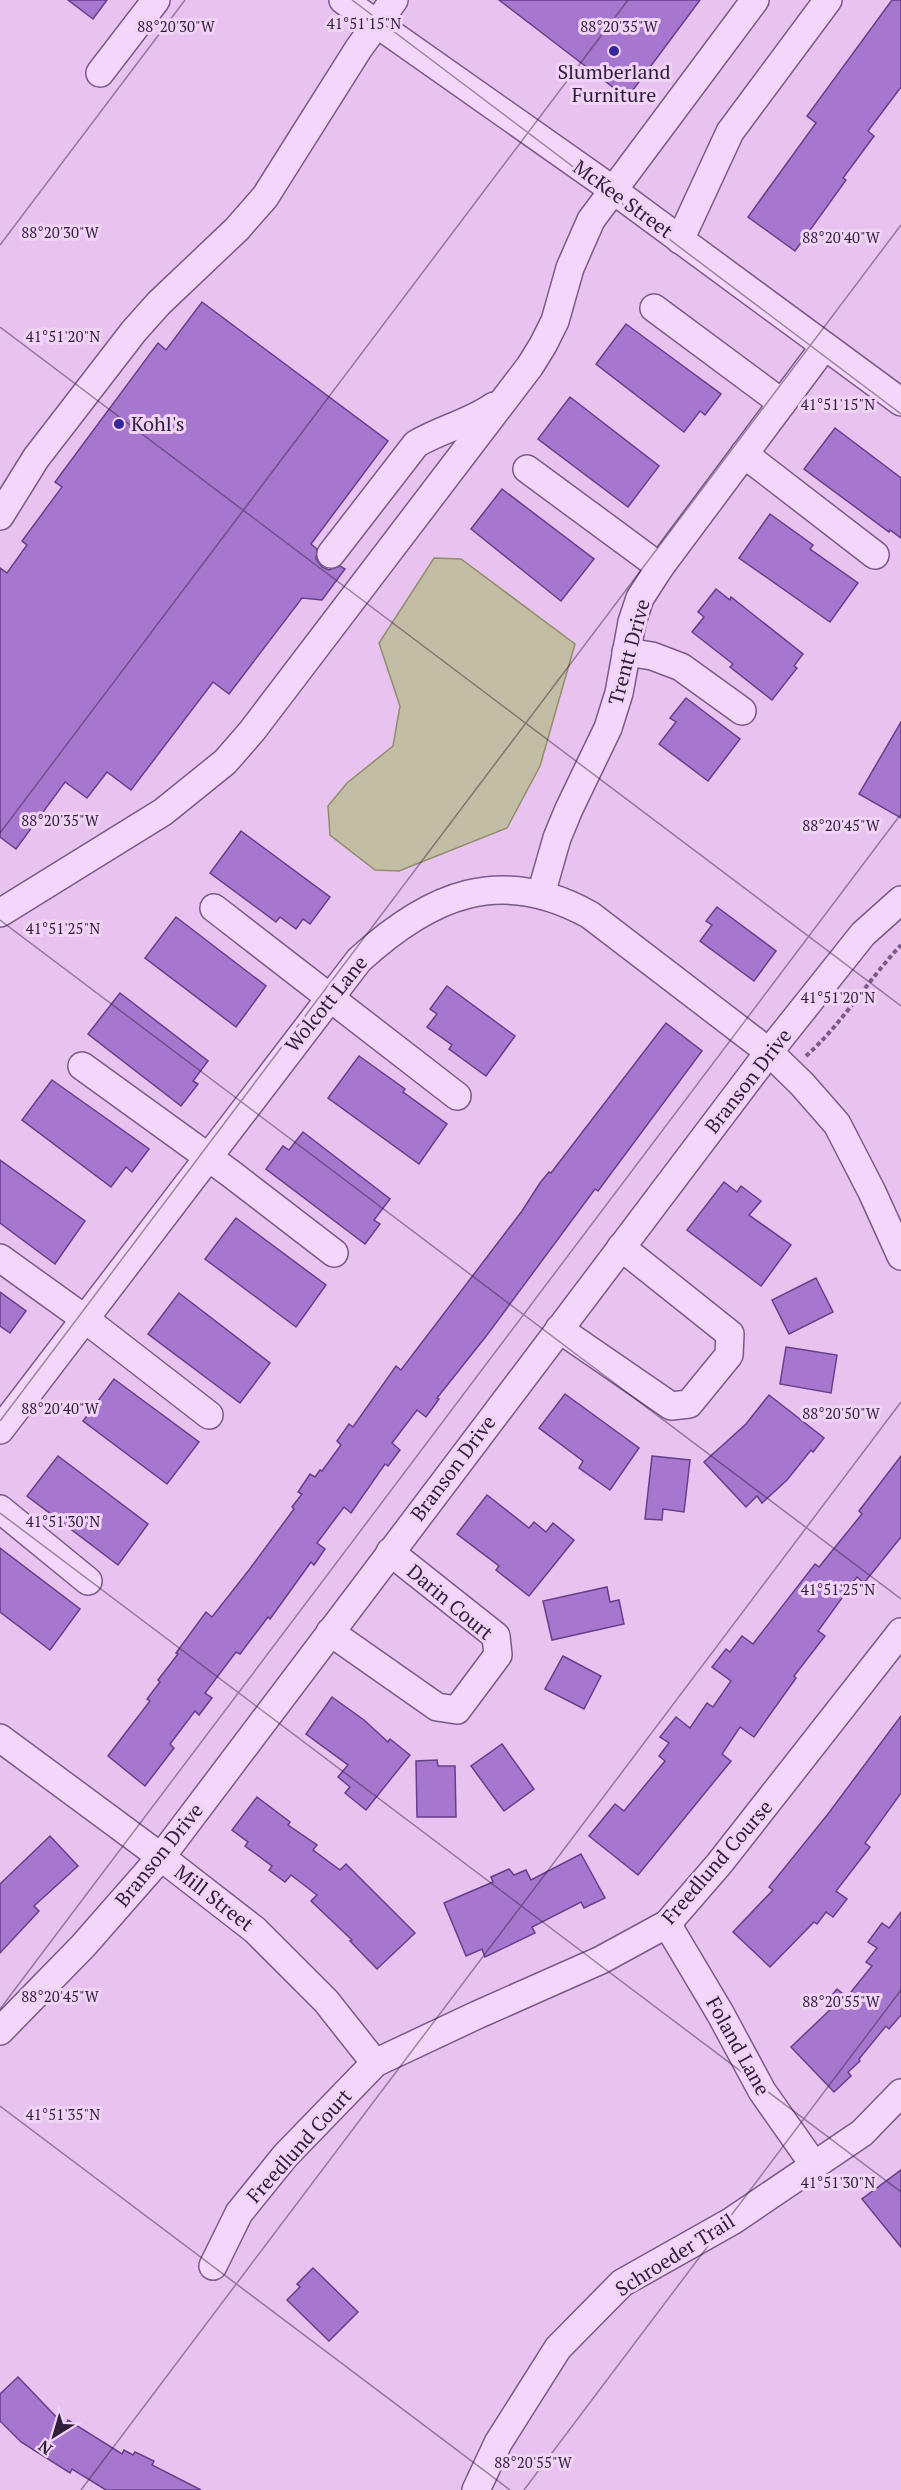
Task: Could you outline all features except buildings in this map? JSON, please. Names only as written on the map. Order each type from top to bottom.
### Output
[{"type":"street","points":[[100,74],[156,0]]},
{"type":"street","name":"McKee Street","points":[[343,0],[613,190],[901,402]]},
{"type":"street","points":[[0,516],[36,458],[134,331],[177,285],[237,229],[265,197],[376,24],[394,0]]},
{"type":"street","points":[[0,913],[163,812],[225,762],[252,731],[543,345],[555,321],[579,243],[591,220],[755,0]]},
{"type":"street","points":[[680,240],[730,132],[828,0]]},
{"type":"street","points":[[654,308],[782,403]]},
{"type":"street","name":"Trentt Drive","points":[[541,894],[569,809],[608,728],[619,693],[632,622],[640,598],[660,567],[824,347]]},
{"type":"street","points":[[331,554],[416,444],[433,434],[474,418],[493,407],[510,391]]},
{"type":"street","points":[[744,454],[875,555]]},
{"type":"street","points":[[527,469],[660,567]]},
{"type":"street","points":[[626,652],[652,656],[681,667],[742,711]]},
{"type":"street","name":"Wolcott Lane","points":[[0,1430],[359,960],[405,921],[430,907],[487,891],[515,890],[541,894],[567,902],[590,915],[769,1052],[802,1084],[837,1124],[872,1192],[901,1256]]},
{"type":"street","name":"Branson Drive","points":[[0,2031],[83,1946],[161,1857],[769,1052],[863,934],[901,900]]},
{"type":"street","points":[[214,908],[457,1096]]},
{"type":"street","points":[[82,1066],[334,1252]]},
{"type":"street","points":[[559,1329],[671,1406],[689,1404],[729,1355],[730,1334],[621,1247]]},
{"type":"street","points":[[0,1258],[85,1319],[209,1416]]},
{"type":"street","points":[[0,1509],[88,1581]]},
{"type":"street","name":"Darin Court","points":[[330,1632],[437,1707],[457,1710],[498,1655],[496,1636],[390,1552]]},
{"type":"street","name":"Freedlund Course","points":[[375,2063],[477,2014],[601,1960],[667,1924],[719,1864],[901,1632]]},
{"type":"street","name":"Mill Street","points":[[0,1738],[255,1929],[326,2001],[375,2063]]},
{"type":"street","name":"Foland Lane","points":[[667,1924],[720,2013],[762,2091],[814,2164]]},
{"type":"street","name":"Freedlund Court","points":[[213,2266],[239,2212],[285,2156],[375,2063]]},
{"type":"street","name":"Schroeder Trail","points":[[476,2490],[498,2443],[558,2348],[622,2283],[732,2221],[862,2133],[901,2093]]},
{"type":"path","points":[[803,1058],[823,1039],[882,965],[901,945]]},
{"type":"shaded area","points":[[434,558],[461,559],[575,644],[540,766],[507,828],[399,871],[375,870],[330,835],[328,806],[347,783],[393,746],[400,706],[379,643]]},
{"type":"place","name":"Slumberland Furniture","points":[[614,51]]},
{"type":"place","name":"Kohl's","points":[[119,424]]}]
